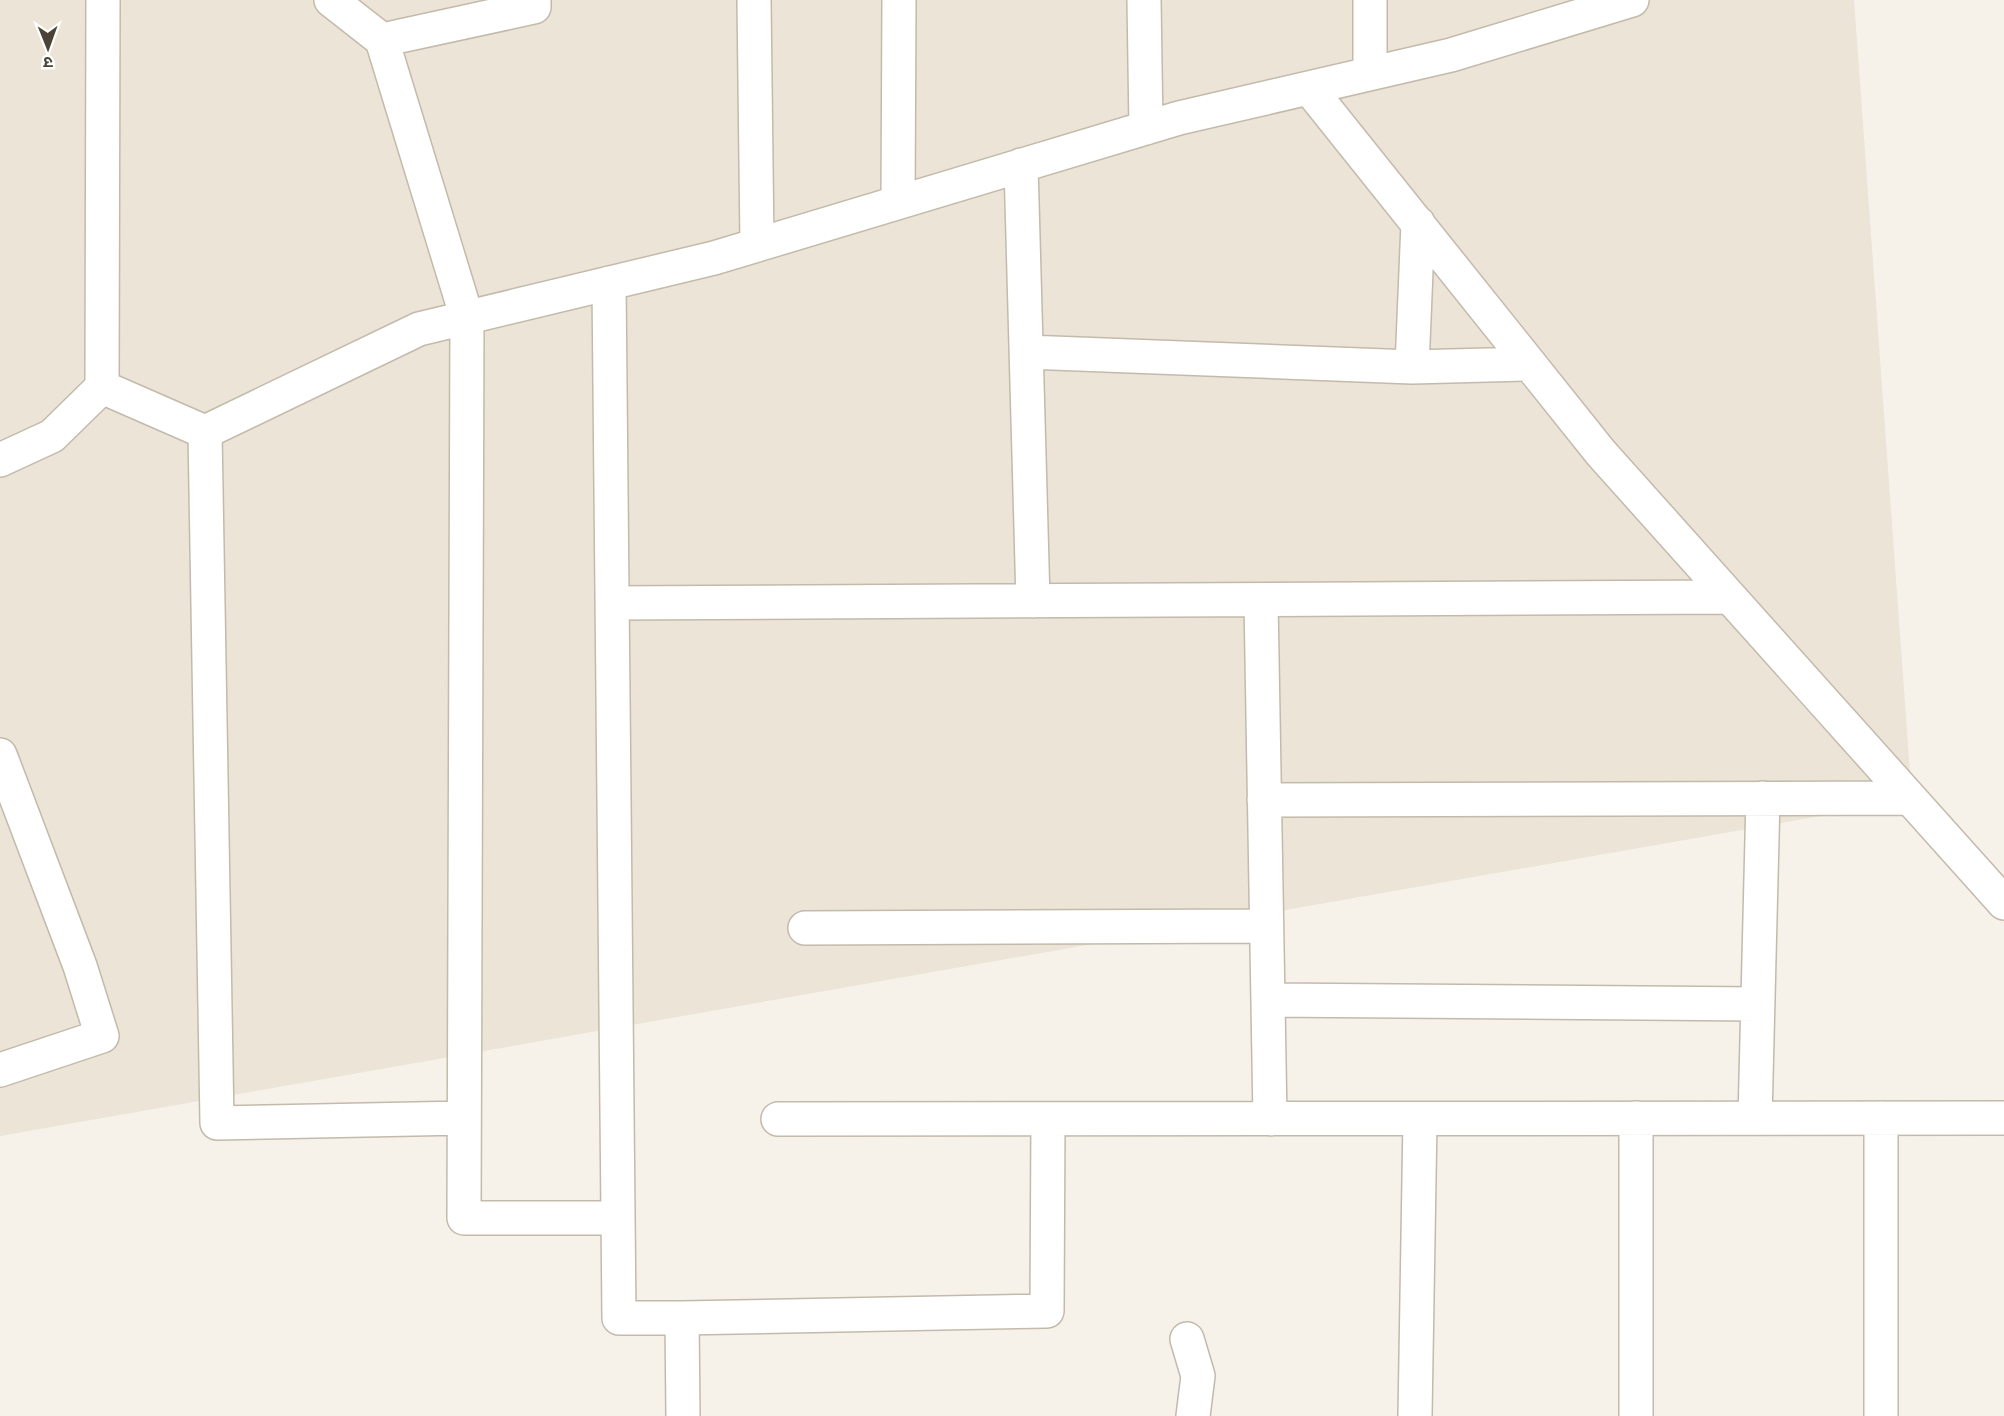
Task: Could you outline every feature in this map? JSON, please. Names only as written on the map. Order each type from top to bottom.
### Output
[{"type":"street","points":[[0,460],[52,436],[102,387],[103,0]]},
{"type":"street","points":[[331,0],[382,40],[467,318],[464,1218],[618,1218]]},
{"type":"street","points":[[382,40],[534,7],[534,0]]},
{"type":"street","points":[[754,0],[757,245]]},
{"type":"street","points":[[898,0],[898,202]]},
{"type":"street","points":[[1144,0],[1146,128]]},
{"type":"street","points":[[1370,0],[1370,73]]},
{"type":"street","points":[[102,387],[206,432],[419,329],[757,245],[1146,128],[1451,54],[1632,0]]},
{"type":"street","points":[[1309,88],[1601,453],[2004,903]]},
{"type":"street","points":[[1021,165],[1034,601]]},
{"type":"street","points":[[1412,367],[1418,223]]},
{"type":"street","points":[[609,283],[619,1318],[1047,1311],[1048,1119]]},
{"type":"street","points":[[1027,352],[1412,367],[1530,364]]},
{"type":"street","points":[[206,432],[217,1124],[464,1118]]},
{"type":"street","points":[[612,603],[1729,597]]},
{"type":"street","points":[[1261,600],[1270,1119]]},
{"type":"street","points":[[0,755],[80,966],[102,1036],[0,1070]]},
{"type":"street","points":[[1755,1118],[1763,798]]},
{"type":"street","points":[[1264,800],[1909,798]]},
{"type":"street","points":[[805,928],[1266,926]]},
{"type":"street","points":[[1268,1000],[1758,1004]]},
{"type":"street","points":[[1636,1118],[1636,1416]]},
{"type":"street","points":[[1881,1118],[1881,1416]]},
{"type":"street","points":[[778,1119],[2004,1118]]},
{"type":"street","points":[[1416,1416],[1420,1119]]},
{"type":"street","points":[[682,1318],[683,1416]]},
{"type":"street","points":[[1187,1339],[1198,1376],[1193,1416]]},
{"type":"shaded area","points":[[0,0],[1854,0],[1912,800],[0,1136]]}]
